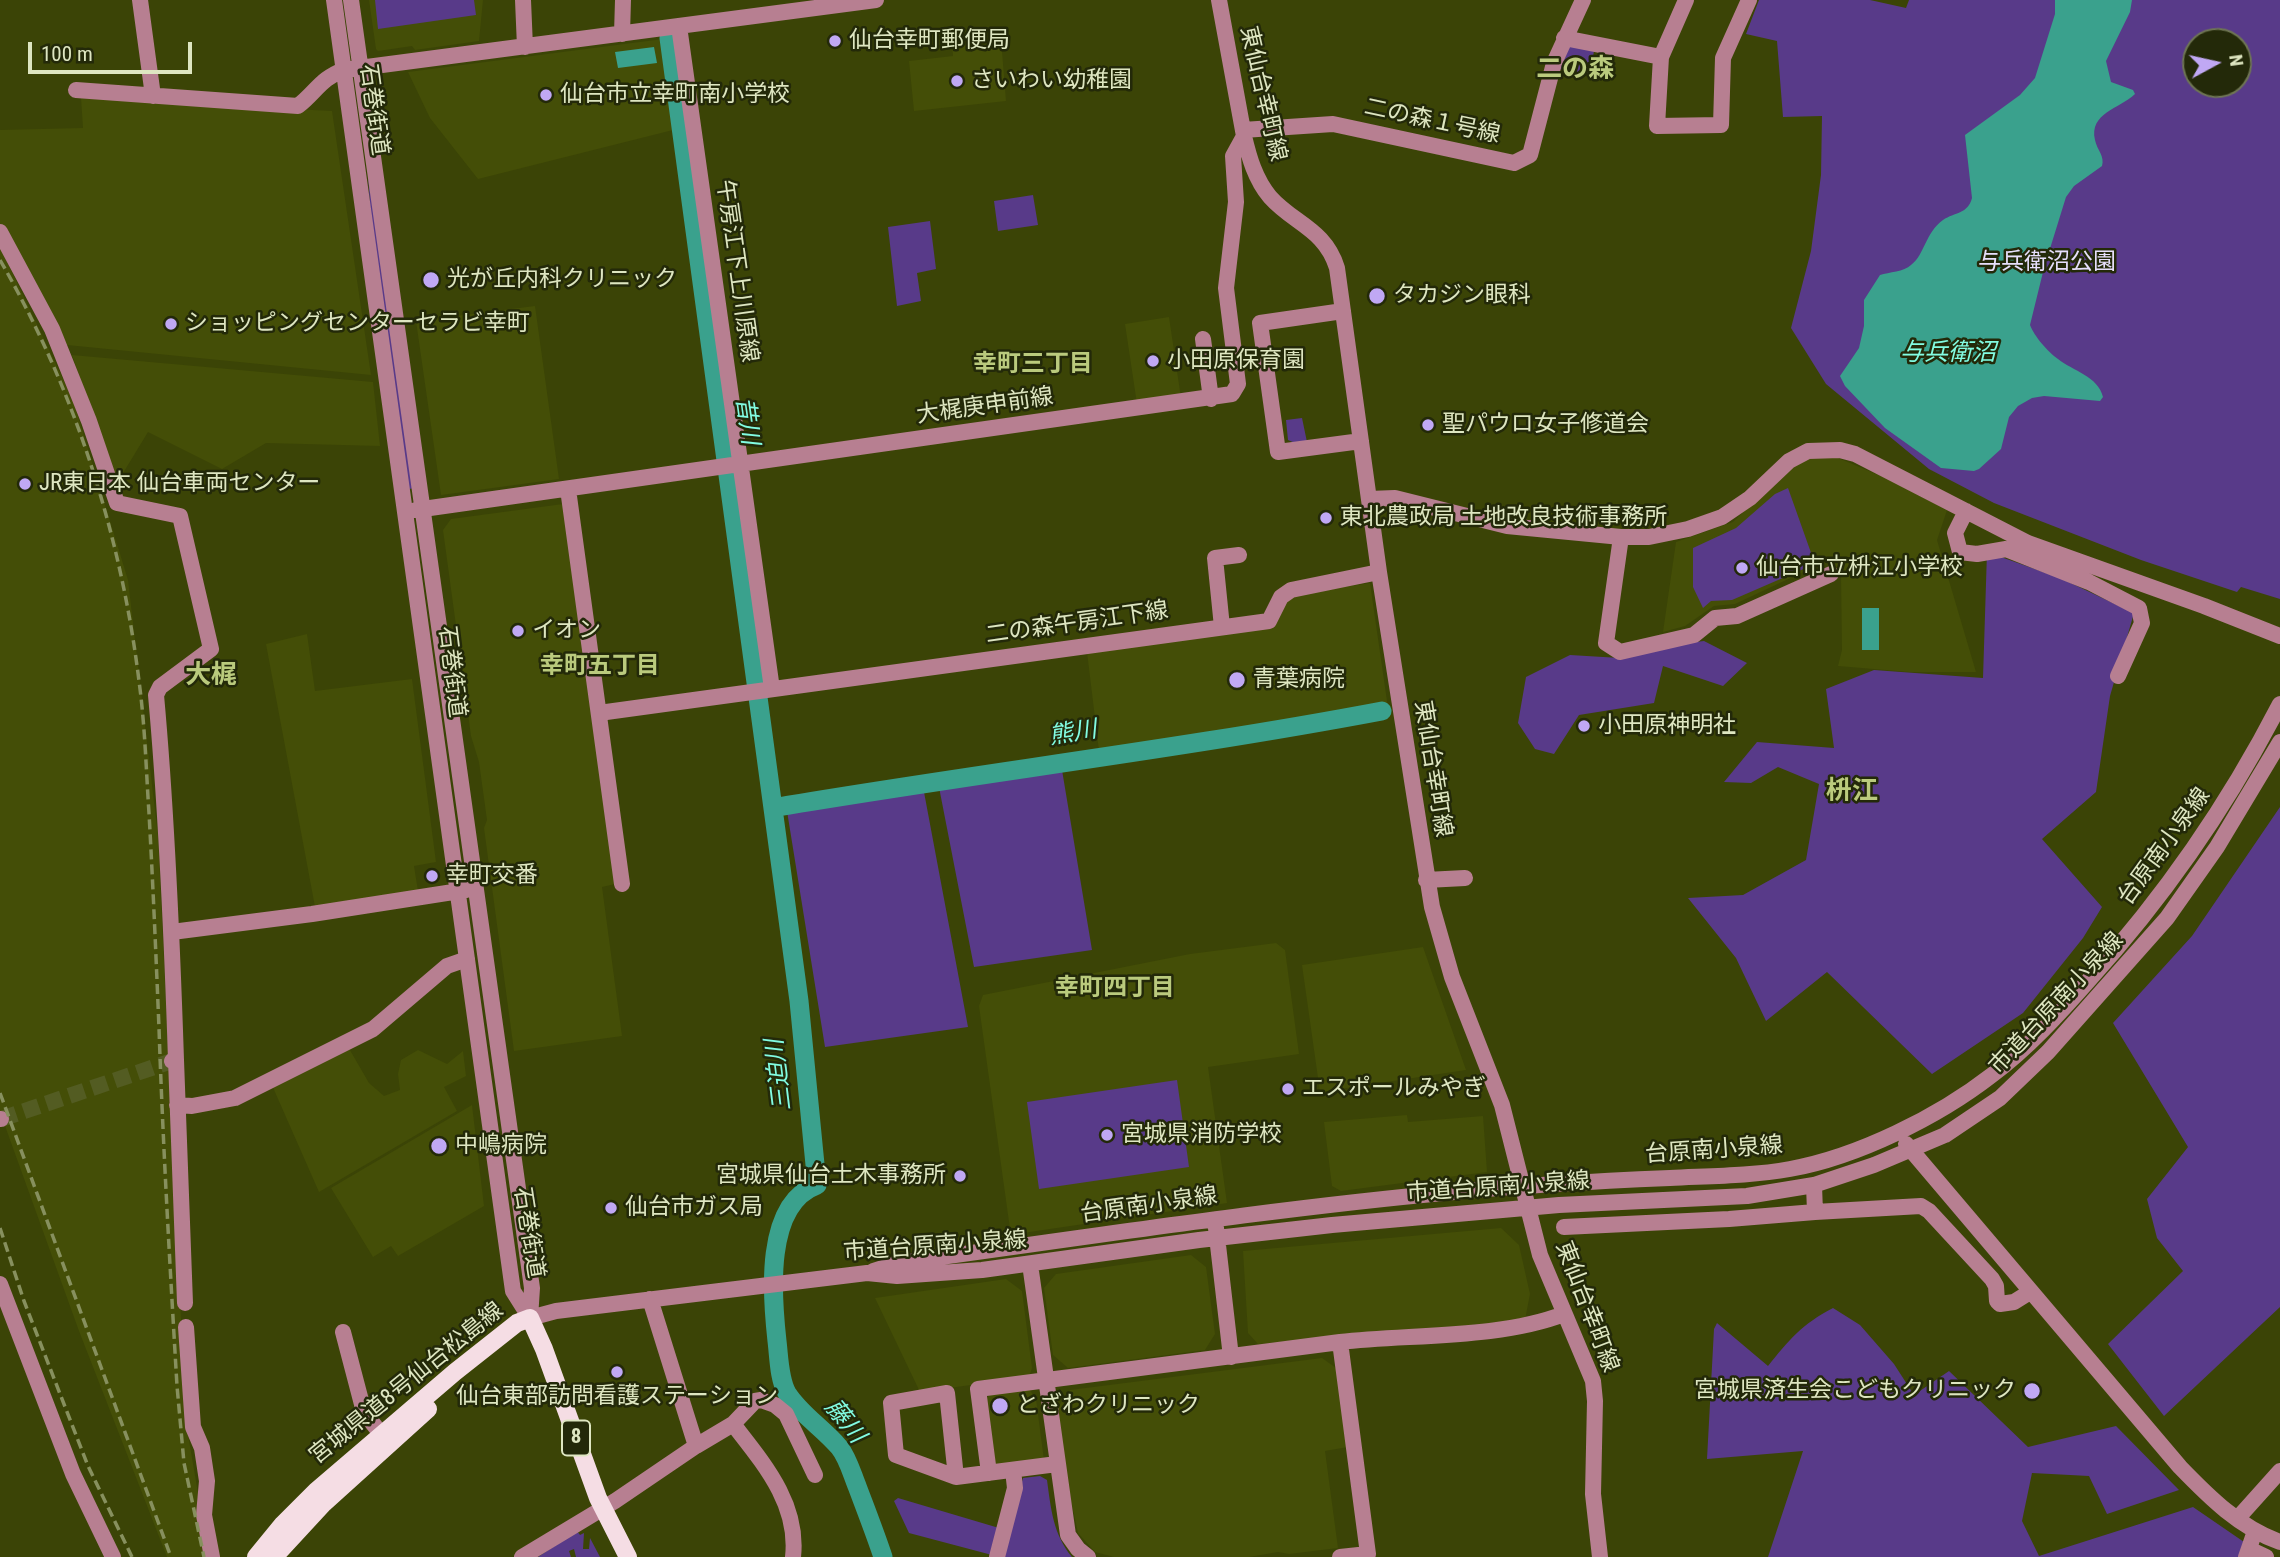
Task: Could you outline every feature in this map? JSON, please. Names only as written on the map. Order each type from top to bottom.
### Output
[{"type":"main road","name":"宮城県道8号仙台松島線","points":[[256,1557],[283,1524],[378,1431],[517,1323],[530,1318],[603,1508],[628,1557]]},
{"type":"main road","points":[[274,1557],[324,1503],[427,1410],[454,1372]]},
{"type":"main road","points":[[242,1557],[293,1499],[378,1431]]},
{"type":"street","points":[[139,0],[153,96]]},
{"type":"street","name":"石巻街道","points":[[334,0],[513,1291],[530,1318]]},
{"type":"street","name":"石巻街道","points":[[351,0],[532,1288],[530,1318]]},
{"type":"street","points":[[523,0],[525,47]]},
{"type":"street","points":[[622,34],[623,0]]},
{"type":"street","points":[[76,90],[298,106],[310,97],[319,83],[344,70],[876,0]]},
{"type":"street","name":"東仙台幸町線","points":[[1219,0],[1243,133],[1257,178],[1270,197],[1323,240],[1332,253],[1337,268],[1379,572],[1426,880],[1452,977],[1502,1105],[1540,1255],[1593,1381],[1593,1494],[1600,1557]]},
{"type":"street","name":"二の森１号線","points":[[1243,133],[1333,124],[1514,163],[1530,155],[1555,63],[1583,0]]},
{"type":"street","points":[[1686,0],[1661,57],[1657,126],[1721,125],[1723,58],[1749,0]]},
{"type":"street","name":"午房江下上川原線","points":[[679,26],[731,465],[762,690]]},
{"type":"street","points":[[1564,38],[1661,57]]},
{"type":"street","name":"大梶庚申前線","points":[[406,511],[1232,394],[1238,384],[1226,288],[1236,202],[1233,156],[1243,133]]},
{"type":"street","points":[[0,232],[51,328],[89,421],[117,503],[180,516],[211,649],[160,687],[156,695],[172,932],[174,1061],[185,1303]]},
{"type":"street","points":[[1343,311],[1260,323],[1278,453],[1360,441]]},
{"type":"street","points":[[1203,339],[1211,399]]},
{"type":"street","points":[[1369,499],[1395,498],[1507,526],[1621,537],[1649,537],[1688,529],[1722,517],[1750,498],[1789,461],[1808,451],[1828,449],[1855,454],[2028,543],[2280,636]]},
{"type":"street","points":[[569,489],[622,884]]},
{"type":"street","points":[[1966,510],[1955,533],[1960,552],[1977,554],[2006,549],[2089,582],[2139,608],[2141,623],[2118,676]]},
{"type":"street","points":[[1621,537],[1606,643],[1620,653],[1694,635],[1715,618],[1737,615],[1831,574]]},
{"type":"street","points":[[1222,627],[1214,558],[1239,555]]},
{"type":"street","name":"二の森午房江下線","points":[[599,713],[1269,621],[1281,597],[1291,590],[1379,572]]},
{"type":"street","name":"台原南小泉線","points":[[1574,1183],[1761,1174],[1832,1159],[1897,1132],[1933,1113],[1992,1075],[2062,1011],[2113,954],[2178,873],[2226,801],[2280,704]]},
{"type":"street","name":"市道台原南小泉線","points":[[530,1318],[556,1311],[867,1273],[897,1276],[1030,1264],[1332,1225],[1528,1208],[1747,1196],[1814,1185],[1945,1135],[2000,1098],[2048,1052],[2167,918],[2217,847],[2280,742]]},
{"type":"street","points":[[1426,880],[1465,878]]},
{"type":"street","points":[[172,932],[312,914],[475,888]]},
{"type":"street","points":[[177,1105],[192,1106],[235,1098],[373,1029],[447,966],[467,959]]},
{"type":"street","points":[[1897,1132],[2180,1467],[2216,1503],[2237,1519],[2280,1542]]},
{"type":"street","name":"市道台原南小泉線","points":[[1522,1186],[1574,1183]]},
{"type":"street","points":[[1814,1185],[1815,1212]]},
{"type":"street","name":"台原南小泉線","points":[[867,1273],[898,1263],[1215,1219],[1522,1186]]},
{"type":"street","points":[[1564,1227],[1921,1206],[1929,1211],[1992,1279],[2000,1304],[2014,1303],[2030,1292]]},
{"type":"street","points":[[1215,1219],[1231,1357]]},
{"type":"street","points":[[1030,1264],[1068,1535],[1088,1557]]},
{"type":"street","points":[[0,1284],[73,1474],[113,1557]]},
{"type":"street","points":[[650,1299],[696,1446]]},
{"type":"street","points":[[989,1473],[978,1389],[1340,1342],[1506,1329],[1564,1314]]},
{"type":"street","points":[[186,1327],[193,1427],[202,1448],[207,1481],[204,1515],[212,1557]]},
{"type":"street","points":[[343,1332],[364,1412],[378,1431]]},
{"type":"street","points":[[1340,1342],[1368,1554],[1340,1557]]},
{"type":"street","points":[[956,1476],[947,1393],[891,1403],[896,1455],[956,1476],[1057,1464]]},
{"type":"street","points":[[522,1557],[733,1424],[755,1401],[761,1400],[775,1405],[786,1414],[815,1475]]},
{"type":"street","points":[[733,1424],[771,1473],[788,1506],[795,1539],[793,1557]]},
{"type":"street","points":[[997,1557],[1015,1488],[1013,1470]]},
{"type":"street","points":[[2237,1519],[2280,1471]]},
{"type":"street","points":[[2255,1531],[2247,1554],[2266,1557]]},
{"type":"shaded area","points":[[369,0],[483,0],[479,41],[415,50],[412,46],[378,51]]},
{"type":"shaded area","name":"仙台市立幸町南小学校","points":[[663,39],[677,129],[478,179],[430,118],[408,72]]},
{"type":"shaded area","name":"さいわい幼稚園","points":[[1001,39],[1006,101],[914,111],[909,61],[953,56],[952,45]]},
{"type":"shaded area","points":[[81,98],[332,111],[371,375],[67,345],[0,226],[0,130],[83,128]]},
{"type":"shaded area","points":[[0,247],[73,400],[128,580],[158,836],[186,1423],[209,1557],[167,1557],[79,1331],[0,1112]]},
{"type":"shaded area","points":[[535,306],[559,479],[441,495],[416,321]]},
{"type":"shaded area","name":"小田原保育園","points":[[1169,317],[1181,398],[1137,404],[1125,324]]},
{"type":"shaded area","points":[[72,355],[373,382],[380,446],[266,443],[222,469],[148,432],[117,483]]},
{"type":"shaded area","name":"仙台市立枡江小学校","points":[[1831,455],[1888,479],[1947,510],[1937,540],[1976,672],[1909,672],[1838,666],[1842,650],[1841,576],[1831,559],[1735,604],[1714,606],[1685,626],[1663,632],[1676,542],[1733,522],[1794,463],[1813,456]]},
{"type":"shaded area","points":[[563,504],[615,884],[602,887],[622,1036],[514,1051],[484,828],[487,820],[479,762],[471,736],[443,530],[451,519]]},
{"type":"shaded area","name":"青葉病院","points":[[1370,583],[1388,708],[1099,751],[1087,652],[1277,620],[1285,602],[1299,594]]},
{"type":"shaded area","points":[[307,634],[315,691],[412,679],[436,862],[414,866],[418,891],[315,907],[266,644]]},
{"type":"shaded area","name":"宮城県消防学校","points":[[1276,943],[1285,950],[1299,1054],[1208,1067],[1227,1203],[1016,1234],[1010,1229],[979,1006],[983,995],[1190,954]]},
{"type":"shaded area","name":"宮城県消防学校","points":[[1423,947],[1466,1070],[1320,1092],[1302,965]]},
{"type":"shaded area","points":[[347,1045],[369,1083],[384,1096],[400,1090],[398,1074],[401,1060],[418,1050],[447,1064],[463,1051],[466,1076],[444,1087],[457,1111],[319,1192],[271,1083]]},
{"type":"shaded area","name":"中嶋病院","points":[[472,1105],[484,1206],[398,1256],[391,1246],[373,1257],[331,1188]]},
{"type":"shaded area","points":[[1407,1115],[1408,1122],[1483,1116],[1487,1172],[1341,1191],[1332,1186],[1324,1122]]},
{"type":"shaded area","points":[[1501,1228],[1519,1245],[1530,1294],[1525,1320],[1258,1344],[1248,1333],[1243,1251]]},
{"type":"shaded area","points":[[1191,1255],[1206,1267],[1215,1334],[1205,1350],[1068,1368],[1053,1355],[1044,1288],[1056,1274]]},
{"type":"shaded area","points":[[1006,1279],[1022,1291],[1032,1368],[1029,1377],[920,1392],[875,1298]]},
{"type":"shaded area","points":[[1322,1358],[1336,1368],[1348,1447],[1325,1451],[1338,1548],[1249,1557],[1114,1557],[1095,1552],[1078,1533],[1062,1458],[1056,1410],[1070,1390]]},
{"type":"shaded area","points":[[1029,1389],[1036,1399],[1044,1460],[997,1466],[993,1463],[984,1402],[990,1394]]},
{"type":"green space","points":[[375,0],[474,0],[476,15],[378,29]]},
{"type":"green space","name":"与兵衛沼公園","points":[[1759,0],[1870,0],[1906,8],[1909,0],[2280,0],[2280,599],[2241,587],[2237,592],[2141,560],[1994,503],[1929,469],[1826,384],[1791,328],[1811,251],[1821,175],[1822,116],[1783,117],[1777,41],[1746,34]]},
{"type":"green space","points":[[1571,43],[1594,51],[1590,74],[1559,69]]},
{"type":"green space","points":[[367,159],[415,488],[409,489],[371,220]]},
{"type":"green space","points":[[1033,195],[1038,225],[998,231],[994,201]]},
{"type":"green space","points":[[930,221],[936,269],[917,273],[921,301],[897,306],[888,227]]},
{"type":"green space","points":[[1302,418],[1307,442],[1295,443],[1288,440],[1286,420]]},
{"type":"green space","points":[[1788,488],[1815,564],[1732,600],[1711,601],[1703,608],[1693,587],[1693,548],[1736,528],[1775,494]]},
{"type":"green space","points":[[1987,552],[2060,578],[2134,613],[2110,696],[2096,792],[2042,839],[2102,907],[2083,938],[2023,1013],[1932,1074],[1827,972],[1766,1021],[1736,958],[1688,898],[1743,895],[1806,860],[1819,784],[1778,767],[1751,783],[1724,782],[1757,742],[1834,748],[1826,689],[1874,670],[1983,678]]},
{"type":"green space","points":[[1704,641],[1747,663],[1723,686],[1663,666],[1654,703],[1579,715],[1554,754],[1535,749],[1518,723],[1526,677],[1570,655],[1620,658],[1670,645]]},
{"type":"green space","points":[[1061,764],[1092,950],[974,967],[938,782]]},
{"type":"green space","points":[[924,792],[968,1027],[825,1047],[787,811]]},
{"type":"green space","points":[[2280,807],[2280,1307],[2164,1416],[2108,1344],[2183,1271],[2157,1238],[2147,1199],[2188,1147],[2113,1023],[2192,936]]},
{"type":"green space","points":[[1177,1080],[1189,1167],[1039,1189],[1027,1102]]},
{"type":"green space","points":[[1833,1308],[1860,1325],[1894,1364],[1914,1395],[1949,1371],[2028,1447],[2116,1426],[2179,1490],[2107,1514],[2089,1476],[2032,1473],[2022,1521],[2039,1556],[2193,1507],[2244,1542],[2239,1557],[1768,1557],[1803,1451],[1707,1459],[1714,1329],[1717,1323],[1768,1366],[1797,1333]]},
{"type":"green space","points":[[1040,1476],[1047,1480],[1057,1530],[1072,1557],[1002,1557],[1023,1478]]},
{"type":"green space","points":[[898,1498],[999,1528],[992,1555],[909,1533],[894,1501]]},
{"type":"green space","points":[[577,1531],[580,1535],[584,1533],[583,1549],[589,1549],[590,1538],[600,1557],[576,1557],[574,1549],[569,1551],[571,1557],[538,1557]]},
{"type":"water","name":"与兵衛沼","points":[[2055,0],[2132,0],[2130,12],[2106,61],[2111,82],[2133,90],[2135,94],[2096,124],[2095,140],[2102,156],[2102,166],[2074,186],[2066,197],[2030,325],[2050,352],[2091,379],[2103,397],[2100,401],[2044,396],[2032,398],[2018,406],[2009,417],[2001,449],[1979,469],[1974,471],[1941,468],[1885,428],[1845,386],[1840,376],[1859,348],[1864,326],[1864,300],[1880,275],[1911,265],[1937,225],[1964,210],[1970,203],[1972,198],[1965,135],[2020,95],[2035,78],[2055,14]]},
{"type":"water","points":[[654,47],[657,63],[618,68],[615,52]]},
{"type":"water","points":[[1862,608],[1879,608],[1879,650],[1862,650]]},
{"type":"waterway","name":"三迫川","points":[[669,38],[799,1001],[817,1185],[800,1195],[788,1211],[775,1253],[773,1277],[780,1368],[784,1387],[792,1401],[833,1440],[845,1456],[883,1557]]},
{"type":"waterway","name":"熊川","points":[[774,811],[778,807],[1382,711]]},
{"type":"tunnel","points":[[1,1119],[172,1061]]},
{"type":"railway","points":[[0,260],[50,359],[72,411],[107,517],[131,626],[145,747],[177,1386],[184,1463],[204,1557]]},
{"type":"railway","points":[[0,1093],[171,1557]]},
{"type":"railway","points":[[0,1228],[24,1301],[88,1466],[132,1557]]},
{"type":"place","name":"仙台幸町郵便局","points":[[835,41]]},
{"type":"place","name":"さいわい幼稚園","points":[[957,81]]},
{"type":"place","name":"仙台市立幸町南小学校","points":[[546,95]]},
{"type":"place","name":"光が丘内科クリニック","points":[[431,280]]},
{"type":"place","name":"タカジン眼科","points":[[1377,296]]},
{"type":"place","name":"ショッピングセンターセラビ幸町","points":[[171,324]]},
{"type":"place","name":"小田原保育園","points":[[1153,361]]},
{"type":"place","name":"聖パウロ女子修道会","points":[[1428,425]]},
{"type":"place","name":"JR東日本 仙台車両センター","points":[[25,484]]},
{"type":"place","name":"東北農政局 土地改良技術事務所","points":[[1326,518]]},
{"type":"place","name":"仙台市立枡江小学校","points":[[1742,568]]},
{"type":"place","name":"イオン","points":[[518,631]]},
{"type":"place","name":"青葉病院","points":[[1237,680]]},
{"type":"place","name":"小田原神明社","points":[[1584,726]]},
{"type":"place","name":"幸町交番","points":[[432,876]]},
{"type":"place","name":"エスポールみやぎ","points":[[1288,1089]]},
{"type":"place","name":"宮城県消防学校","points":[[1107,1135]]},
{"type":"place","name":"中嶋病院","points":[[439,1146]]},
{"type":"place","name":"宮城県仙台土木事務所","points":[[960,1176]]},
{"type":"place","name":"仙台市ガス局","points":[[611,1208]]},
{"type":"place","name":"仙台東部訪問看護ステーション","points":[[617,1372]]},
{"type":"place","name":"宮城県済生会こどもクリニック","points":[[2032,1391]]},
{"type":"place","name":"とざわクリニック","points":[[1000,1406]]},
{"type":"district","name":"二の森","points":[[1575,70]]},
{"type":"district","name":"幸町三丁目","points":[[1033,365]]},
{"type":"district","name":"幸町五丁目","points":[[600,667]]},
{"type":"district","name":"大梶","points":[[211,676]]},
{"type":"district","name":"枡江","points":[[1852,792]]},
{"type":"district","name":"幸町四丁目","points":[[1115,989]]},
{"type":"water label","name":"昔川","points":[[746,421]]},
{"type":"water label","name":"藤川","points":[[844,1422]]}]
